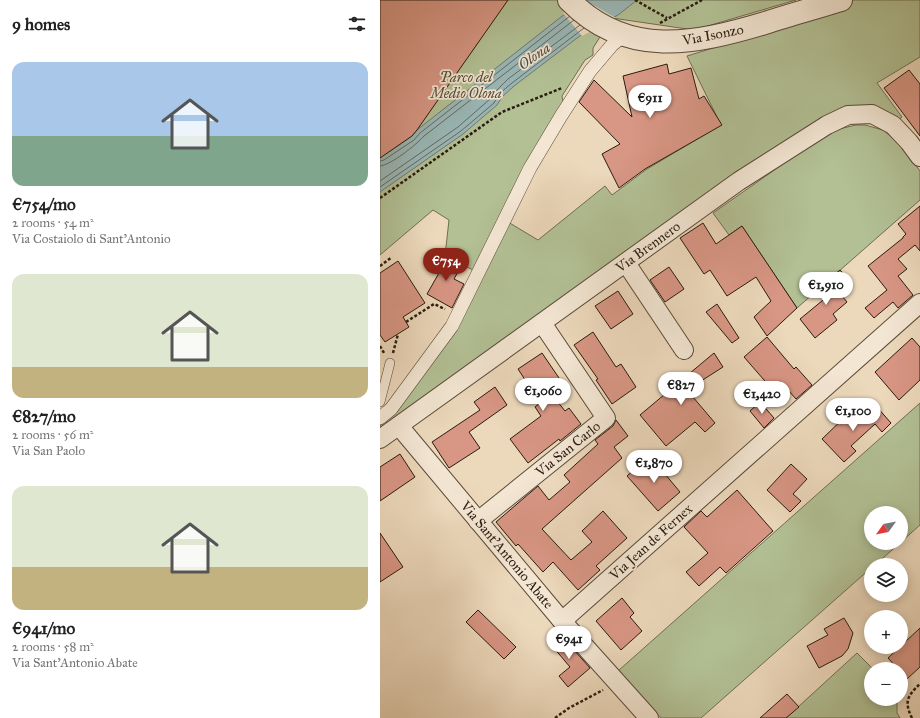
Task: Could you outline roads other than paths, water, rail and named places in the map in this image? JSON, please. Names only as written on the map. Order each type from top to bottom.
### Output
[{"type":"street","name":"Via Isonzo","points":[[570,0],[586,15],[610,30],[649,41],[664,42],[696,41],[727,35],[841,0]]},
{"type":"street","points":[[380,418],[391,409],[452,326],[530,168],[590,71],[621,34]]},
{"type":"street","name":"Via Brennero","points":[[380,439],[739,181],[827,125],[848,116],[872,114],[894,126],[909,142],[920,157]]},
{"type":"street","points":[[626,263],[684,350]]},
{"type":"street","name":"Via Jean de Fernex","points":[[562,621],[920,303]]},
{"type":"street","name":"Via San Carlo","points":[[478,521],[606,418],[542,323]]},
{"type":"street","name":"Via Sant'Antonio Abate","points":[[399,426],[562,621],[649,718]]},
{"type":"lane","points":[[380,402],[390,363]]},
{"type":"water","name":"Olona","points":[[586,0],[637,0],[618,15],[581,35],[514,86],[502,97],[497,105],[463,134],[380,192],[380,158],[412,136],[417,130],[561,17]]},
{"type":"park label","name":"Parco del Medio Olona","points":[[466,86]]}]
